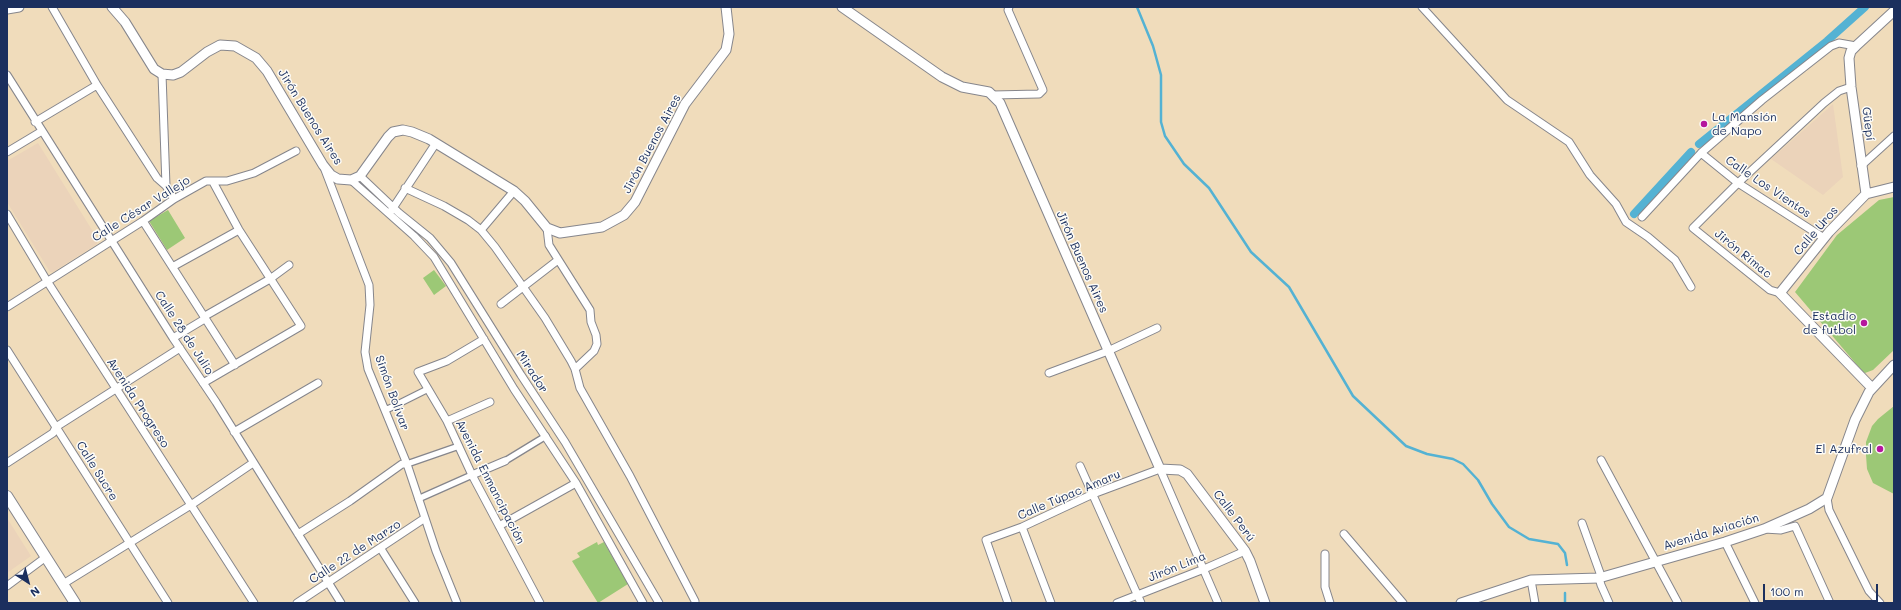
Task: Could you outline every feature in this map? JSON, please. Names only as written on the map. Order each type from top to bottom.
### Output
[{"type":"main road","points":[[7,496],[75,603]]},
{"type":"street","points":[[7,9],[19,7]]},
{"type":"street","points":[[52,7],[97,84],[157,178],[166,186],[174,199]]},
{"type":"street","points":[[112,7],[124,22],[154,69],[162,74],[166,186]]},
{"type":"street","name":"Jirón Buenos Aires","points":[[547,228],[560,233],[602,227],[617,220],[631,207],[685,104],[726,50],[729,34],[726,7]]},
{"type":"street","points":[[842,7],[942,78],[962,87],[993,95],[1039,94],[1043,90],[1008,10],[1009,7]]},
{"type":"street","points":[[1422,7],[1507,100],[1569,142],[1590,175],[1616,204],[1626,222],[1648,237],[1675,260],[1691,288]]},
{"type":"street","points":[[1642,217],[1701,153],[1762,100],[1831,46],[1840,43],[1856,46],[1894,11]]},
{"type":"street","name":"Jirón Buenos Aires","points":[[162,74],[173,75],[181,72],[217,46],[230,45],[248,52],[256,58],[267,71],[323,165],[334,177],[341,180],[356,178]]},
{"type":"street","name":"Güepí","points":[[1856,46],[1851,51],[1849,58],[1851,86],[1866,194]]},
{"type":"street","name":"Calle 28 de Julio","points":[[7,75],[35,122],[173,338],[204,383],[341,603]]},
{"type":"street","points":[[35,122],[97,84]]},
{"type":"street","points":[[1738,183],[1839,91],[1851,86]]},
{"type":"street","name":"Jirón Buenos Aires","points":[[993,95],[1002,106],[1218,603]]},
{"type":"street","points":[[356,178],[388,137],[393,132],[403,130],[412,132],[436,143],[514,191],[525,201],[547,228],[549,245],[590,310],[591,322],[596,335],[596,344],[594,351],[575,369]]},
{"type":"street","points":[[7,152],[42,131]]},
{"type":"street","points":[[1861,166],[1894,136]]},
{"type":"street","points":[[389,214],[404,194],[405,188],[436,143]]},
{"type":"street","name":"Calle César Vallejo","points":[[7,307],[174,199],[206,181],[227,181],[254,173],[296,151]]},
{"type":"street","name":"Calle Los Vientos","points":[[1701,153],[1738,183],[1824,238]]},
{"type":"street","name":"Simón Bolívar","points":[[323,165],[369,285],[370,305],[365,352],[368,369],[407,464],[418,499],[457,603]]},
{"type":"street","name":"Mirador","points":[[356,178],[394,207],[430,238],[450,263],[521,376],[569,448],[659,603]]},
{"type":"street","name":"Mirador","points":[[356,178],[389,214],[434,257],[514,389],[576,483],[643,603]]},
{"type":"street","points":[[204,383],[301,326],[239,230],[213,182]]},
{"type":"street","name":"Jirón Rímac","points":[[1738,183],[1693,228],[1770,290],[1783,289]]},
{"type":"street","points":[[1866,194],[1894,187]]},
{"type":"street","points":[[405,188],[444,206],[468,220],[481,230],[545,318],[575,369],[580,388],[630,476],[696,601]]},
{"type":"street","points":[[481,230],[514,191]]},
{"type":"street","name":"Calle Uros","points":[[1783,289],[1824,238],[1866,194]]},
{"type":"street","name":"Avenida Progreso","points":[[7,214],[47,281],[116,390],[254,603]]},
{"type":"street","points":[[143,220],[174,266],[235,365]]},
{"type":"street","points":[[174,266],[239,230]]},
{"type":"street","points":[[501,304],[558,260]]},
{"type":"street","points":[[173,338],[203,320],[205,316],[270,278],[289,265]]},
{"type":"street","points":[[1783,289],[1872,388]]},
{"type":"street","points":[[1049,373],[1108,352],[1157,328]]},
{"type":"street","name":"Avenida Enmancipación","points":[[484,339],[447,361],[418,372],[447,422],[472,475],[540,603]]},
{"type":"street","points":[[7,463],[53,433],[56,427],[180,348]]},
{"type":"street","name":"Calle Sucre","points":[[7,350],[168,603]]},
{"type":"street","points":[[1880,603],[1869,591],[1829,510],[1827,498],[1855,420],[1872,388],[1891,371],[1894,365]]},
{"type":"street","points":[[234,432],[318,383]]},
{"type":"street","points":[[384,408],[388,409],[428,389]]},
{"type":"street","points":[[447,422],[490,402]]},
{"type":"street","points":[[418,499],[505,461],[546,436]]},
{"type":"street","points":[[298,534],[350,501],[402,464],[407,464],[458,446]]},
{"type":"street","points":[[1601,460],[1678,603]]},
{"type":"street","points":[[63,584],[191,505],[253,463]]},
{"type":"street","points":[[1080,466],[1141,603]]},
{"type":"street","name":"Calle Túpac Amaru","points":[[1008,603],[986,540],[1022,527],[1093,494],[1160,468]]},
{"type":"street","name":"Calle Perú","points":[[1160,468],[1184,471],[1245,551],[1265,603]]},
{"type":"street","points":[[499,526],[576,483]]},
{"type":"street","name":"Avenida Aviación","points":[[1461,603],[1531,580],[1599,578],[1725,542],[1764,529],[1809,509],[1827,498]]},
{"type":"street","name":"Calle 22 de Marzo","points":[[297,603],[381,549],[425,518]]},
{"type":"street","points":[[1582,522],[1600,573],[1599,578],[1609,603]]},
{"type":"street","points":[[1764,529],[1781,530],[1795,526],[1828,602]]},
{"type":"street","points":[[1022,527],[1051,603]]},
{"type":"street","points":[[1344,534],[1402,603]]},
{"type":"street","points":[[1725,542],[1755,603]]},
{"type":"street","points":[[381,549],[415,603]]},
{"type":"street","name":"Jirón Lima","points":[[1118,603],[1245,551]]},
{"type":"street","points":[[1325,554],[1325,587],[1330,603]]},
{"type":"street","points":[[7,586],[46,557]]},
{"type":"street","points":[[1531,580],[1535,603]]},
{"type":"shaded area","points":[[1833,104],[1843,177],[1823,195],[1771,159]]},
{"type":"shaded area","points":[[38,143],[97,238],[97,244],[53,272],[50,272],[7,202],[7,161]]},
{"type":"shaded area","points":[[7,518],[31,556],[7,573]]},
{"type":"green space","points":[[1894,197],[1894,350],[1873,370],[1865,373],[1795,292],[1837,235],[1879,200]]},
{"type":"green space","points":[[168,210],[185,238],[167,250],[149,221]]},
{"type":"green space","points":[[434,270],[446,286],[434,295],[423,278]]},
{"type":"green space","name":"El Azufral","points":[[1894,406],[1894,494],[1873,483],[1867,469],[1866,442],[1872,426]]},
{"type":"green space","points":[[597,542],[598,545],[604,542],[628,584],[598,603],[572,561],[580,557],[577,553]]},
{"type":"waterway","points":[[1137,7],[1153,46],[1161,75],[1161,122],[1165,136],[1184,164],[1209,188],[1251,252],[1289,287],[1353,396],[1406,446],[1427,454],[1453,459],[1463,464],[1478,480],[1492,504],[1509,527],[1529,539],[1558,544],[1565,553],[1567,565]]},
{"type":"waterway","points":[[1699,144],[1827,41],[1865,7]]},
{"type":"waterway","points":[[1634,214],[1691,152]]},
{"type":"waterway","points":[[1565,593],[1565,603]]},
{"type":"place","name":"La Mansión de Napo","points":[[1704,124]]},
{"type":"place","name":"Estadio de futbol","points":[[1864,323]]},
{"type":"place","name":"El Azufral","points":[[1880,449]]}]
